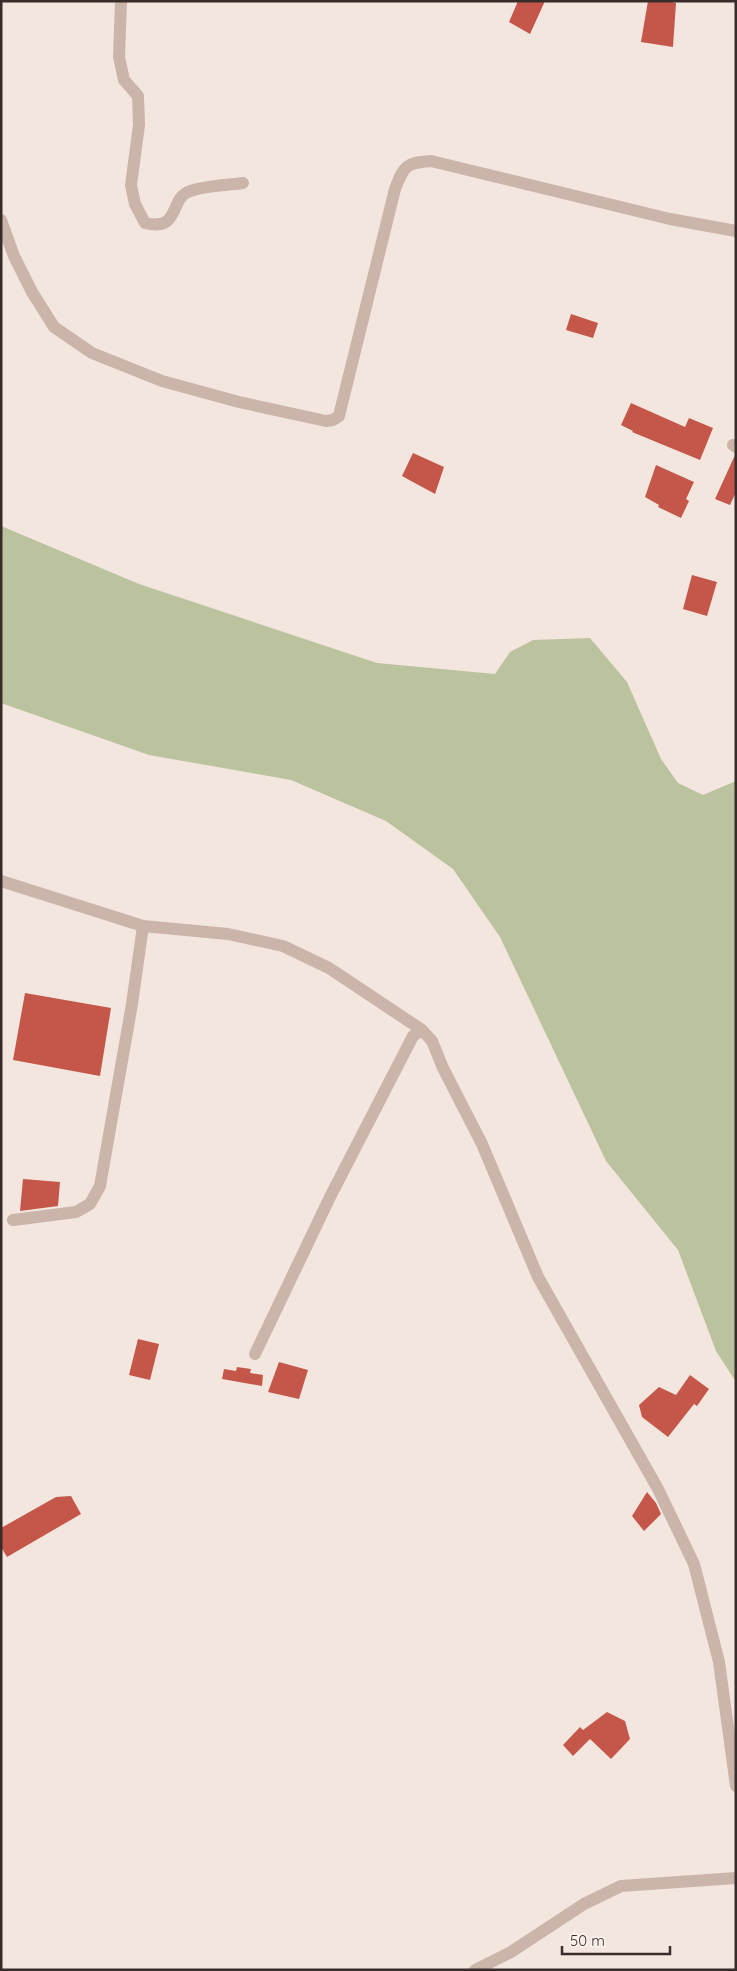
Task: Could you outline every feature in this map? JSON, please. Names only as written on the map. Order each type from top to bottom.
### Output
[{"type":"street","points":[[122,1],[119,57],[124,80],[138,96],[139,125],[131,186],[135,204],[146,223],[155,225],[165,222],[175,212],[178,199],[187,192],[243,183]]},
{"type":"street","points":[[1,220],[14,256],[32,292],[54,327],[92,354],[162,381],[239,402],[326,421],[333,420],[339,416],[395,190],[402,172],[413,162],[431,161],[670,218],[736,231]]},
{"type":"street","points":[[1,881],[143,926],[228,934],[283,946],[329,968],[422,1030],[432,1041],[443,1068],[482,1144],[538,1278],[654,1481],[694,1564],[719,1662],[736,1786]]},
{"type":"street","points":[[13,1220],[76,1212],[90,1204],[100,1186],[132,1004],[143,926]]},
{"type":"street","points":[[255,1354],[334,1188],[413,1036],[422,1030]]},
{"type":"street","points":[[475,1970],[511,1952],[584,1904],[621,1886],[736,1878]]},
{"type":"green space","points":[[1,526],[139,584],[377,663],[495,674],[510,652],[533,640],[590,638],[627,682],[661,759],[678,783],[703,795],[736,781],[736,1382],[716,1351],[678,1250],[606,1161],[500,937],[453,869],[386,821],[291,780],[149,755],[1,703]]},
{"type":"building","points":[[518,1],[545,1],[530,34],[509,22]]},
{"type":"building","points":[[648,1],[676,3],[673,47],[641,42]]},
{"type":"building","points":[[571,314],[598,323],[593,338],[566,330]]},
{"type":"building","points":[[631,403],[685,427],[689,418],[713,428],[700,460],[632,432],[621,425]]},
{"type":"building","points":[[413,453],[444,467],[435,494],[402,476]]},
{"type":"building","points":[[735,455],[736,492],[730,505],[715,499]]},
{"type":"building","points":[[656,465],[694,482],[686,499],[689,501],[681,518],[658,507],[659,505],[645,497]]},
{"type":"building","points":[[692,575],[717,582],[707,616],[683,609]]},
{"type":"building","points":[[25,993],[111,1008],[100,1076],[13,1060]]},
{"type":"building","points":[[23,1179],[60,1182],[58,1206],[20,1211]]},
{"type":"building","points":[[138,1339],[159,1344],[150,1380],[129,1375]]},
{"type":"building","points":[[279,1362],[308,1370],[299,1399],[268,1392]]},
{"type":"building","points":[[237,1367],[251,1369],[250,1373],[263,1375],[262,1386],[222,1379],[224,1369],[236,1371]]},
{"type":"building","points":[[690,1375],[709,1389],[697,1406],[694,1404],[668,1437],[642,1417],[639,1405],[659,1387],[676,1395]]},
{"type":"building","points":[[647,1492],[656,1503],[661,1514],[644,1531],[632,1516]]},
{"type":"building","points":[[71,1496],[81,1514],[7,1557],[1,1547],[1,1528],[56,1497]]},
{"type":"building","points":[[607,1712],[625,1721],[630,1739],[611,1759],[590,1739],[573,1756],[563,1745],[580,1727],[583,1730]]}]
